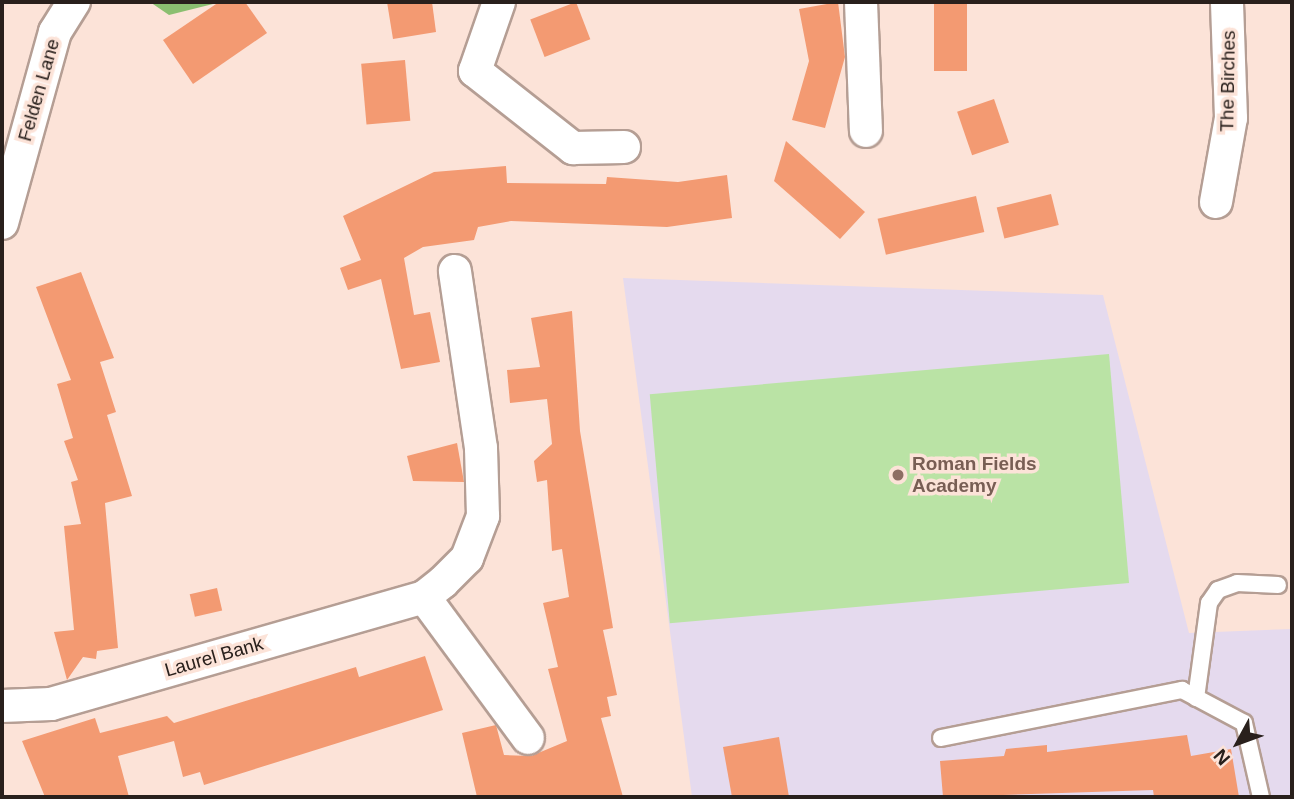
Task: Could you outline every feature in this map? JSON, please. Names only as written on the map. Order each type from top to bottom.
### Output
[{"type":"street","name":"Felden Lane","points":[[2,223],[55,32],[74,2]]},
{"type":"street","points":[[499,2],[475,71],[520,111],[573,148],[624,148]]},
{"type":"street","points":[[861,2],[866,131]]},
{"type":"street","name":"The Birches","points":[[1216,202],[1231,118],[1227,2]]},
{"type":"street","name":"Laurel Bank","points":[[2,706],[51,704],[424,597],[467,558],[483,516],[481,448],[456,271]]},
{"type":"street","points":[[424,597],[528,738]]},
{"type":"lane","points":[[1196,698],[1209,603],[1218,590],[1237,583],[1278,584]]},
{"type":"lane","points":[[941,738],[1182,690],[1244,723],[1261,797]]},
{"type":"shaded area","name":"Roman Fields Academy","points":[[623,278],[1103,295],[1189,633],[1292,629],[1292,797],[692,797]]},
{"type":"green space","points":[[150,2],[221,2],[169,15]]},
{"type":"green space","points":[[1109,354],[1129,583],[670,623],[650,394]]},
{"type":"building","points":[[219,2],[245,2],[267,33],[193,84],[163,40]]},
{"type":"building","points":[[387,2],[432,2],[436,32],[393,39]]},
{"type":"building","points":[[576,2],[590,39],[545,57],[530,20]]},
{"type":"building","points":[[838,2],[845,57],[825,128],[792,120],[809,61],[799,9]]},
{"type":"building","points":[[934,2],[967,2],[967,71],[934,71]]},
{"type":"building","points":[[405,60],[410,121],[366,125],[361,64]]},
{"type":"building","points":[[994,99],[1009,142],[972,155],[957,112]]},
{"type":"building","points":[[786,141],[865,212],[840,239],[774,181]]},
{"type":"building","points":[[506,166],[507,183],[606,184],[607,177],[678,182],[727,175],[732,218],[667,227],[511,221],[478,227],[474,240],[423,247],[404,258],[414,315],[430,312],[440,362],[401,369],[381,279],[348,290],[340,268],[361,260],[343,216],[434,172]]},
{"type":"building","points":[[1051,194],[1059,225],[1004,239],[997,208]]},
{"type":"building","points":[[976,196],[984,232],[886,255],[878,219]]},
{"type":"building","points":[[81,272],[114,358],[100,362],[116,412],[107,415],[132,496],[105,503],[118,648],[97,651],[96,659],[83,657],[67,680],[54,632],[74,630],[64,526],[81,524],[71,482],[78,480],[64,441],[73,438],[57,384],[71,380],[36,287]]},
{"type":"building","points":[[572,311],[580,431],[613,628],[603,630],[617,695],[607,697],[611,716],[601,718],[623,797],[477,797],[462,733],[496,725],[504,755],[531,756],[567,741],[548,669],[558,667],[543,603],[569,597],[562,549],[552,551],[547,480],[537,482],[534,461],[552,444],[547,399],[510,403],[507,370],[540,367],[531,318]]},
{"type":"building","points":[[457,443],[464,482],[413,481],[407,456]]},
{"type":"building","points":[[217,588],[222,610],[195,617],[190,594]]},
{"type":"building","points":[[425,656],[443,710],[204,785],[200,772],[183,777],[174,741],[118,756],[129,797],[45,797],[22,741],[95,718],[100,733],[167,716],[174,723],[356,667],[359,677]]},
{"type":"building","points":[[1187,735],[1191,756],[1231,749],[1239,797],[1154,797],[1153,790],[943,797],[940,761],[1004,756],[1006,749],[1047,745],[1047,752]]},
{"type":"building","points":[[779,737],[789,797],[732,797],[723,747]]},
{"type":"place","name":"Roman Fields Academy","points":[[898,475]]}]
